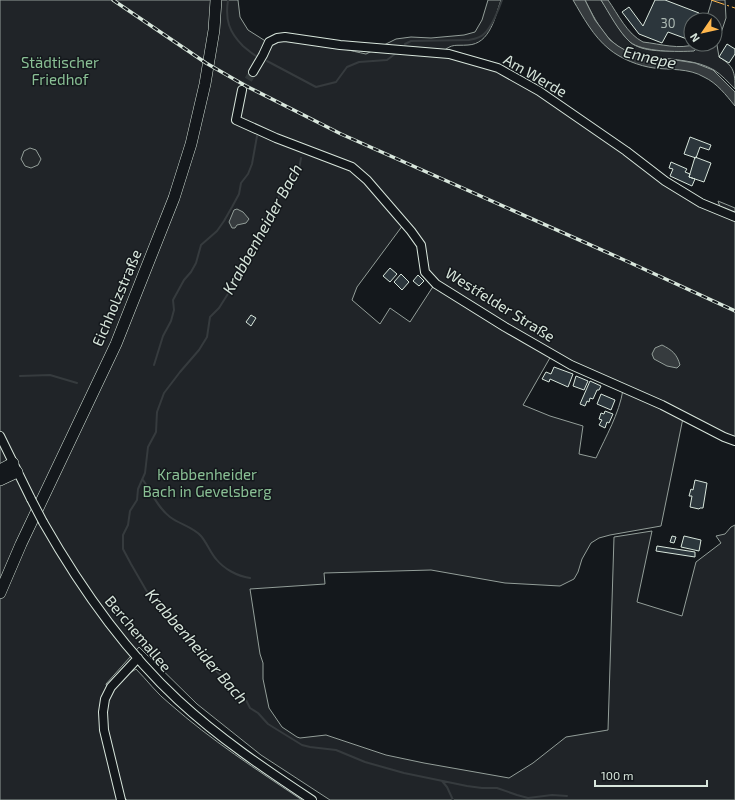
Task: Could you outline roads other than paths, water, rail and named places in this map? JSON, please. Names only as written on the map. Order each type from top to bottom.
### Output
[{"type":"main road","name":"Eichholzstraße","points":[[0,593],[3,579],[116,344],[174,198],[191,144],[204,91],[214,30],[216,0]]},
{"type":"main road","points":[[0,470],[15,468]]},
{"type":"main road","points":[[0,480],[15,468]]},
{"type":"street","name":"Am Werde","points":[[253,72],[269,42],[277,38],[285,37],[340,45],[449,54],[498,68],[564,108],[626,150],[665,181],[701,203],[735,217]]},
{"type":"street","name":"Westfelder Straße","points":[[242,90],[236,120],[276,138],[352,167],[367,180],[411,231],[421,245],[425,272],[436,284],[505,327],[572,365],[662,405],[735,442]]},
{"type":"street","name":"Berchemallee","points":[[0,436],[43,522],[88,596],[119,636],[178,699],[216,732],[257,764],[312,800]]},
{"type":"street","points":[[121,800],[104,730],[103,712],[105,699],[111,687],[138,658]]},
{"type":"water","name":"Ennepe","points":[[573,0],[585,0],[595,20],[610,40],[630,53],[695,63],[713,70],[735,92],[735,106],[717,86],[698,74],[686,71],[642,66],[630,62],[614,53],[603,44],[593,32]]},
{"type":"water","points":[[601,0],[608,0],[632,34],[643,42],[677,47],[683,46],[683,51],[651,50],[643,48],[630,42],[614,22]]},
{"type":"water","points":[[237,209],[243,212],[249,219],[246,223],[232,228],[229,222],[234,210]]},
{"type":"water","points":[[662,345],[676,355],[680,365],[677,368],[667,366],[654,359],[652,354],[655,348]]},
{"type":"waterway","points":[[228,0],[227,14],[231,31],[238,41],[256,56]]},
{"type":"waterway","name":"Krabbenheider Bach","points":[[405,44],[411,41],[469,40],[479,37],[484,34],[489,27],[502,0]]},
{"type":"waterway","name":"Krabbenheider Bach","points":[[267,61],[316,87],[336,82],[347,67],[359,62],[387,60],[395,54]]},
{"type":"waterway","points":[[154,365],[163,336],[171,321],[174,310],[173,300],[184,280],[196,263],[201,245],[217,231],[239,194],[241,183],[248,174],[252,164],[257,136]]},
{"type":"waterway","name":"Krabbenheider Bach","points":[[301,158],[299,169],[282,190],[231,289],[219,308],[210,317],[207,337],[199,350],[164,393],[157,412],[156,432],[148,447],[145,473],[138,489],[137,500],[130,511],[128,525],[123,535],[123,549],[146,590],[161,611],[203,658],[246,700],[250,708],[258,713],[268,724],[302,745],[336,750],[365,762],[404,773],[467,786],[497,788],[528,798],[552,795],[567,796]]},
{"type":"waterway","points":[[20,376],[50,375],[77,383]]},
{"type":"waterway","points":[[143,480],[158,505],[174,519],[198,533],[219,563],[231,572],[250,578]]},
{"type":"waterway","points":[[442,781],[447,787],[453,800]]},
{"type":"tunnel","points":[[242,90],[253,72]]},
{"type":"railway","points":[[113,0],[206,63],[246,86],[341,134],[735,311]]},
{"type":"park label","name":"Städtischer Friedhof","points":[[60,72]]},
{"type":"park label","name":"Krabbenheider Bach in Gevelsberg","points":[[207,484]]}]
